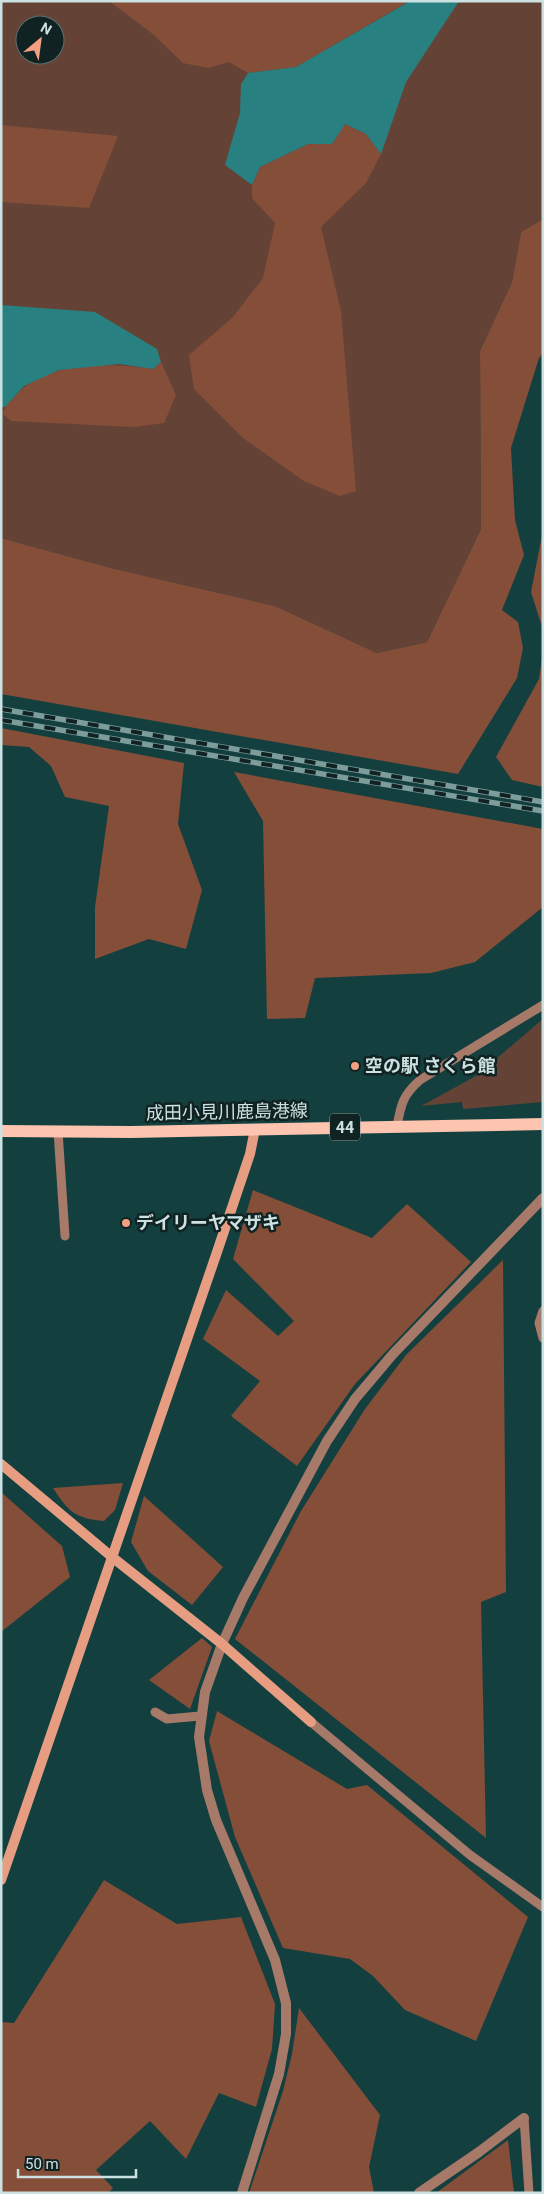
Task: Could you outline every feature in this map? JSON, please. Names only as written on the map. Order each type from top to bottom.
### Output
[{"type":"main road","name":"成田小見川鹿島港線","points":[[1,1131],[543,1124]]},
{"type":"street","points":[[1,1880],[250,1154],[254,1129]]},
{"type":"street","points":[[242,2193],[278,2074],[286,2034],[286,2003],[274,1960],[216,1820],[207,1790],[199,1737],[200,1716],[205,1692],[222,1644],[274,1536],[327,1441],[355,1399],[393,1354],[543,1198]]},
{"type":"street","points":[[1,1464],[112,1557],[222,1644],[310,1722]]},
{"type":"street","points":[[419,2193],[479,2152],[524,2118]]},
{"type":"lane","points":[[397,1126],[401,1105],[407,1092],[420,1080],[543,1005]]},
{"type":"lane","points":[[58,1131],[64,1236]]},
{"type":"lane","points":[[543,1311],[539,1322],[543,1338]]},
{"type":"lane","points":[[154,1712],[167,1719],[200,1716]]},
{"type":"lane","points":[[310,1722],[470,1855],[543,1907]]},
{"type":"lane","points":[[524,2118],[529,2193]]},
{"type":"shaded area","points":[[1,1],[543,1],[543,219],[521,232],[512,282],[480,351],[481,529],[427,642],[377,653],[275,606],[115,569],[1,538]]},
{"type":"shaded area","points":[[109,1],[409,1],[296,67],[248,73],[229,62],[208,68],[183,63],[154,35]]},
{"type":"shaded area","points":[[344,124],[366,134],[381,154],[366,183],[321,227],[341,311],[356,491],[340,496],[304,481],[243,438],[194,389],[189,355],[233,317],[263,278],[275,223],[252,198],[252,185],[260,167],[308,144],[332,144]]},
{"type":"shaded area","points":[[1,125],[118,136],[89,208],[1,202]]},
{"type":"shaded area","points":[[543,219],[543,353],[539,358],[511,448],[515,520],[524,555],[502,610],[518,622],[523,648],[517,678],[458,774],[1,694],[1,538],[115,569],[275,606],[377,653],[427,642],[481,529],[480,351],[512,282],[521,232]]},
{"type":"shaded area","points":[[161,362],[176,395],[164,423],[134,427],[11,421],[3,414],[16,395],[45,375],[63,370],[99,365],[153,369]]},
{"type":"shaded area","points":[[543,530],[543,630],[531,592]]},
{"type":"shaded area","points":[[543,651],[543,787],[512,780],[496,757],[539,679]]},
{"type":"shaded area","points":[[1,728],[184,763],[178,824],[202,890],[186,949],[149,939],[95,959],[95,907],[109,806],[65,797],[51,766],[29,747],[1,745]]},
{"type":"shaded area","points":[[234,772],[543,829],[543,907],[475,962],[431,973],[315,978],[305,1018],[267,1019],[263,821]]},
{"type":"shaded area","points":[[543,1019],[543,1102],[463,1109],[462,1102],[421,1106],[476,1076]]},
{"type":"shaded area","points":[[253,1190],[372,1238],[407,1204],[471,1262],[355,1384],[297,1466],[231,1416],[260,1381],[203,1339],[226,1290],[278,1336],[294,1321],[233,1259]]},
{"type":"shaded area","points":[[503,1260],[506,1592],[481,1602],[486,1838],[235,1639],[301,1511],[365,1409],[406,1355]]},
{"type":"shaded area","points":[[123,1483],[115,1510],[104,1521],[79,1516],[68,1508],[53,1488]]},
{"type":"shaded area","points":[[1,1492],[62,1546],[70,1577],[1,1632]]},
{"type":"shaded area","points":[[144,1496],[223,1567],[192,1605],[148,1571],[131,1542]]},
{"type":"shaded area","points":[[202,1638],[212,1647],[190,1709],[149,1680]]},
{"type":"shaded area","points":[[217,1711],[347,1789],[367,1785],[528,1917],[476,2041],[405,2010],[373,1976],[350,1959],[283,1948],[235,1837],[209,1741]]},
{"type":"shaded area","points":[[104,1880],[177,1924],[241,1917],[275,2004],[272,2049],[256,2107],[219,2093],[186,2159],[150,2121],[96,2170],[113,2188],[108,2193],[1,2193],[1,2022],[14,2023]]},
{"type":"shaded area","points":[[299,2008],[380,2115],[369,2167],[374,2193],[249,2193],[283,2091],[292,2054]]},
{"type":"shaded area","points":[[508,2140],[514,2193],[436,2193]]},
{"type":"water","points":[[410,1],[459,1],[406,82],[381,154],[366,134],[345,124],[332,144],[308,144],[260,167],[252,185],[225,165],[240,113],[241,84],[248,73],[296,67]]},
{"type":"water","points":[[1,305],[95,312],[157,349],[161,362],[153,369],[119,364],[59,370],[24,386],[5,407],[1,407]]},
{"type":"railway","points":[[1,709],[543,802]]},
{"type":"railway","points":[[1,720],[543,811]]},
{"type":"place","name":"空の駅 さくら館","points":[[355,1066]]},
{"type":"place","name":"デイリーヤマザキ","points":[[126,1223]]}]
